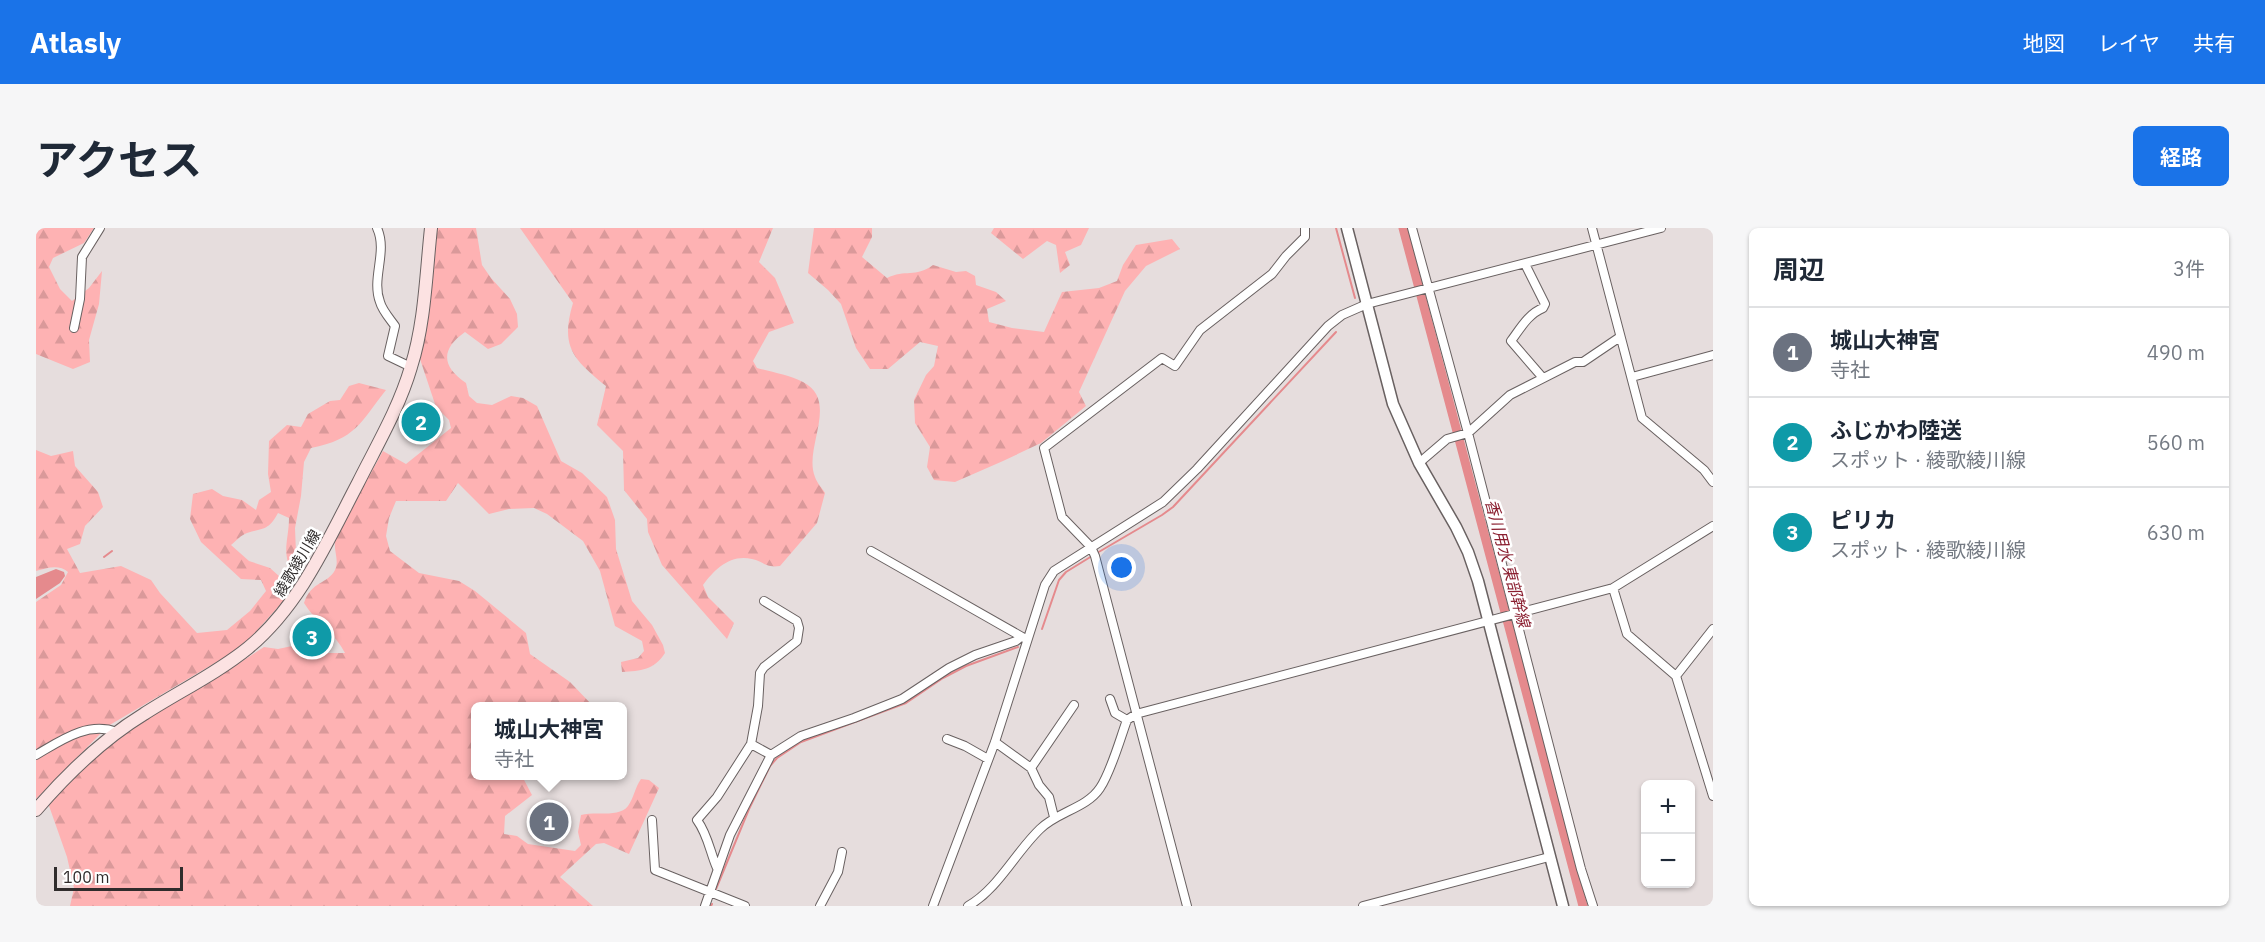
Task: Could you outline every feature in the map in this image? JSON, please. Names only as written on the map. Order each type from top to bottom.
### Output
[{"type":"main road","name":"綾歌綾川線","points":[[36,810],[85,759],[117,732],[214,672],[248,648],[290,604],[317,563],[391,419],[411,367],[420,323],[431,228]]},
{"type":"street","points":[[74,328],[80,299],[82,257],[100,228]]},
{"type":"street","points":[[377,228],[382,247],[378,292],[380,304],[395,326],[388,356],[411,367]]},
{"type":"street","points":[[1187,906],[1093,552],[1062,517],[1044,448],[1162,358],[1174,366],[1200,330],[1272,274],[1305,237],[1305,228]]},
{"type":"street","points":[[1347,228],[1393,404],[1419,463],[1447,509],[1468,552],[1563,906]]},
{"type":"street","points":[[1412,228],[1512,615],[1593,906]]},
{"type":"street","points":[[1592,228],[1642,418],[1704,470],[1713,482]]},
{"type":"street","points":[[933,906],[995,742],[1024,654],[1024,638],[1054,570],[1093,552],[1163,502],[1197,469],[1328,326],[1342,315],[1367,304],[1660,228]]},
{"type":"street","points":[[1524,264],[1545,304],[1543,308],[1535,311],[1511,341],[1543,378]]},
{"type":"street","points":[[1419,463],[1452,437],[1465,434],[1510,395],[1575,362],[1582,362],[1620,337]]},
{"type":"street","points":[[1632,377],[1713,355]]},
{"type":"street","points":[[968,906],[986,892],[1039,829],[1054,817],[1094,797],[1102,786],[1127,720],[1136,714],[1613,588],[1713,526]]},
{"type":"street","points":[[871,551],[1024,638]]},
{"type":"street","points":[[1613,588],[1627,634],[1676,676],[1713,796]]},
{"type":"street","points":[[717,868],[705,831],[697,820],[717,797],[751,744],[758,706],[760,673],[764,667],[798,641],[797,621],[764,601]]},
{"type":"street","points":[[1676,676],[1713,628]]},
{"type":"street","points":[[705,906],[717,868],[742,808],[771,755],[801,736],[902,699],[948,668],[975,655],[1024,638]]},
{"type":"street","points":[[1110,699],[1115,713],[1127,720]]},
{"type":"street","points":[[1031,768],[1074,705]]},
{"type":"street","points":[[36,755],[76,731],[110,729],[117,732]]},
{"type":"street","points":[[947,739],[988,759]]},
{"type":"street","points":[[995,742],[1031,768],[1048,797],[1054,817]]},
{"type":"street","points":[[751,744],[771,755]]},
{"type":"street","points":[[652,820],[655,870],[746,906]]},
{"type":"street","points":[[820,906],[838,872],[842,852]]},
{"type":"street","points":[[1363,906],[1549,857]]},
{"type":"green space","points":[[36,228],[94,228],[84,243],[53,258],[49,267],[60,289],[72,301],[89,288],[102,271],[99,304],[89,340],[90,362],[73,369],[36,354]]},
{"type":"green space","points":[[436,228],[476,228],[482,265],[510,299],[517,314],[518,327],[501,344],[488,349],[465,332],[457,338],[448,351],[448,364],[466,383],[469,396],[477,403],[492,405],[511,396],[523,398],[537,406],[561,461],[582,473],[607,497],[615,520],[616,549],[632,601],[652,625],[665,653],[652,666],[622,672],[621,662],[638,658],[644,651],[642,641],[615,626],[600,571],[583,541],[547,514],[534,508],[509,509],[489,514],[458,483],[446,501],[396,501],[389,518],[386,536],[390,551],[419,573],[459,581],[475,591],[526,633],[530,654],[570,682],[589,702],[471,702],[471,780],[524,780],[532,795],[505,816],[504,834],[517,836],[528,844],[575,851],[581,845],[578,832],[581,815],[624,810],[630,803],[641,779],[649,780],[659,788],[629,854],[604,843],[596,844],[560,877],[593,906],[70,906],[74,888],[67,857],[48,803],[88,763],[123,734],[264,647],[278,649],[292,646],[307,653],[345,653],[304,603],[311,591],[335,570],[336,538],[383,451],[406,464],[451,428],[449,420],[436,407],[420,359]]},
{"type":"green space","points":[[520,228],[773,228],[759,262],[775,278],[794,323],[769,332],[753,361],[757,368],[798,380],[814,390],[819,401],[820,413],[813,465],[816,479],[825,493],[817,523],[780,566],[768,565],[752,559],[737,559],[718,568],[703,585],[708,597],[734,623],[727,639],[662,565],[648,532],[647,519],[624,490],[623,451],[597,425],[606,386],[585,368],[572,351],[568,331],[573,303]]},
{"type":"green space","points":[[814,228],[872,228],[872,237],[862,257],[887,278],[921,271],[933,265],[956,272],[966,271],[975,276],[976,285],[996,292],[1006,301],[987,309],[989,322],[1044,332],[1062,292],[1099,288],[1117,281],[1123,265],[1136,245],[1172,239],[1180,249],[1146,266],[1125,291],[1079,392],[1086,406],[1041,443],[955,482],[934,480],[927,467],[930,447],[915,423],[914,400],[926,375],[934,366],[938,346],[920,342],[888,369],[870,369],[856,348],[841,304],[808,273]]},
{"type":"green space","points":[[994,228],[1089,228],[1081,245],[1065,252],[1070,265],[1060,273],[1056,245],[1047,241],[1023,259],[991,233]]},
{"type":"green space","points":[[359,383],[386,390],[356,428],[338,440],[311,448],[304,462],[295,528],[297,577],[288,563],[286,549],[289,518],[278,513],[269,525],[245,534],[231,545],[249,561],[270,568],[289,585],[287,597],[242,647],[108,726],[36,799],[36,602],[61,585],[68,572],[57,567],[36,571],[36,450],[51,456],[73,451],[75,466],[98,492],[103,507],[85,526],[80,544],[67,549],[80,573],[121,566],[151,580],[197,633],[227,630],[250,611],[266,591],[261,580],[241,579],[201,542],[190,519],[193,494],[212,489],[223,496],[242,500],[256,510],[259,500],[271,492],[268,474],[269,441],[287,425],[301,427],[308,414],[330,401],[340,400],[349,386]]},
{"type":"shaded area","points":[[56,569],[64,572],[65,576],[60,583],[36,599],[36,577]]},
{"type":"waterway","points":[[1336,228],[1355,298]]},
{"type":"waterway","name":"香川用水 東部幹線","points":[[1403,228],[1583,906]]},
{"type":"waterway","points":[[1097,553],[1173,507],[1336,332]]},
{"type":"waterway","points":[[104,557],[112,551]]},
{"type":"waterway","points":[[1042,629],[1059,580],[1066,572],[1092,556]]},
{"type":"waterway","points":[[716,889],[749,809],[770,766],[777,758],[801,742],[906,703],[943,678],[966,666],[1018,647]]},
{"type":"place","name":"ふじかわ陸送","points":[[421,422]]},
{"type":"place","name":"ピリカ","points":[[312,637]]},
{"type":"place","name":"城山大神宮","points":[[549,822]]}]
